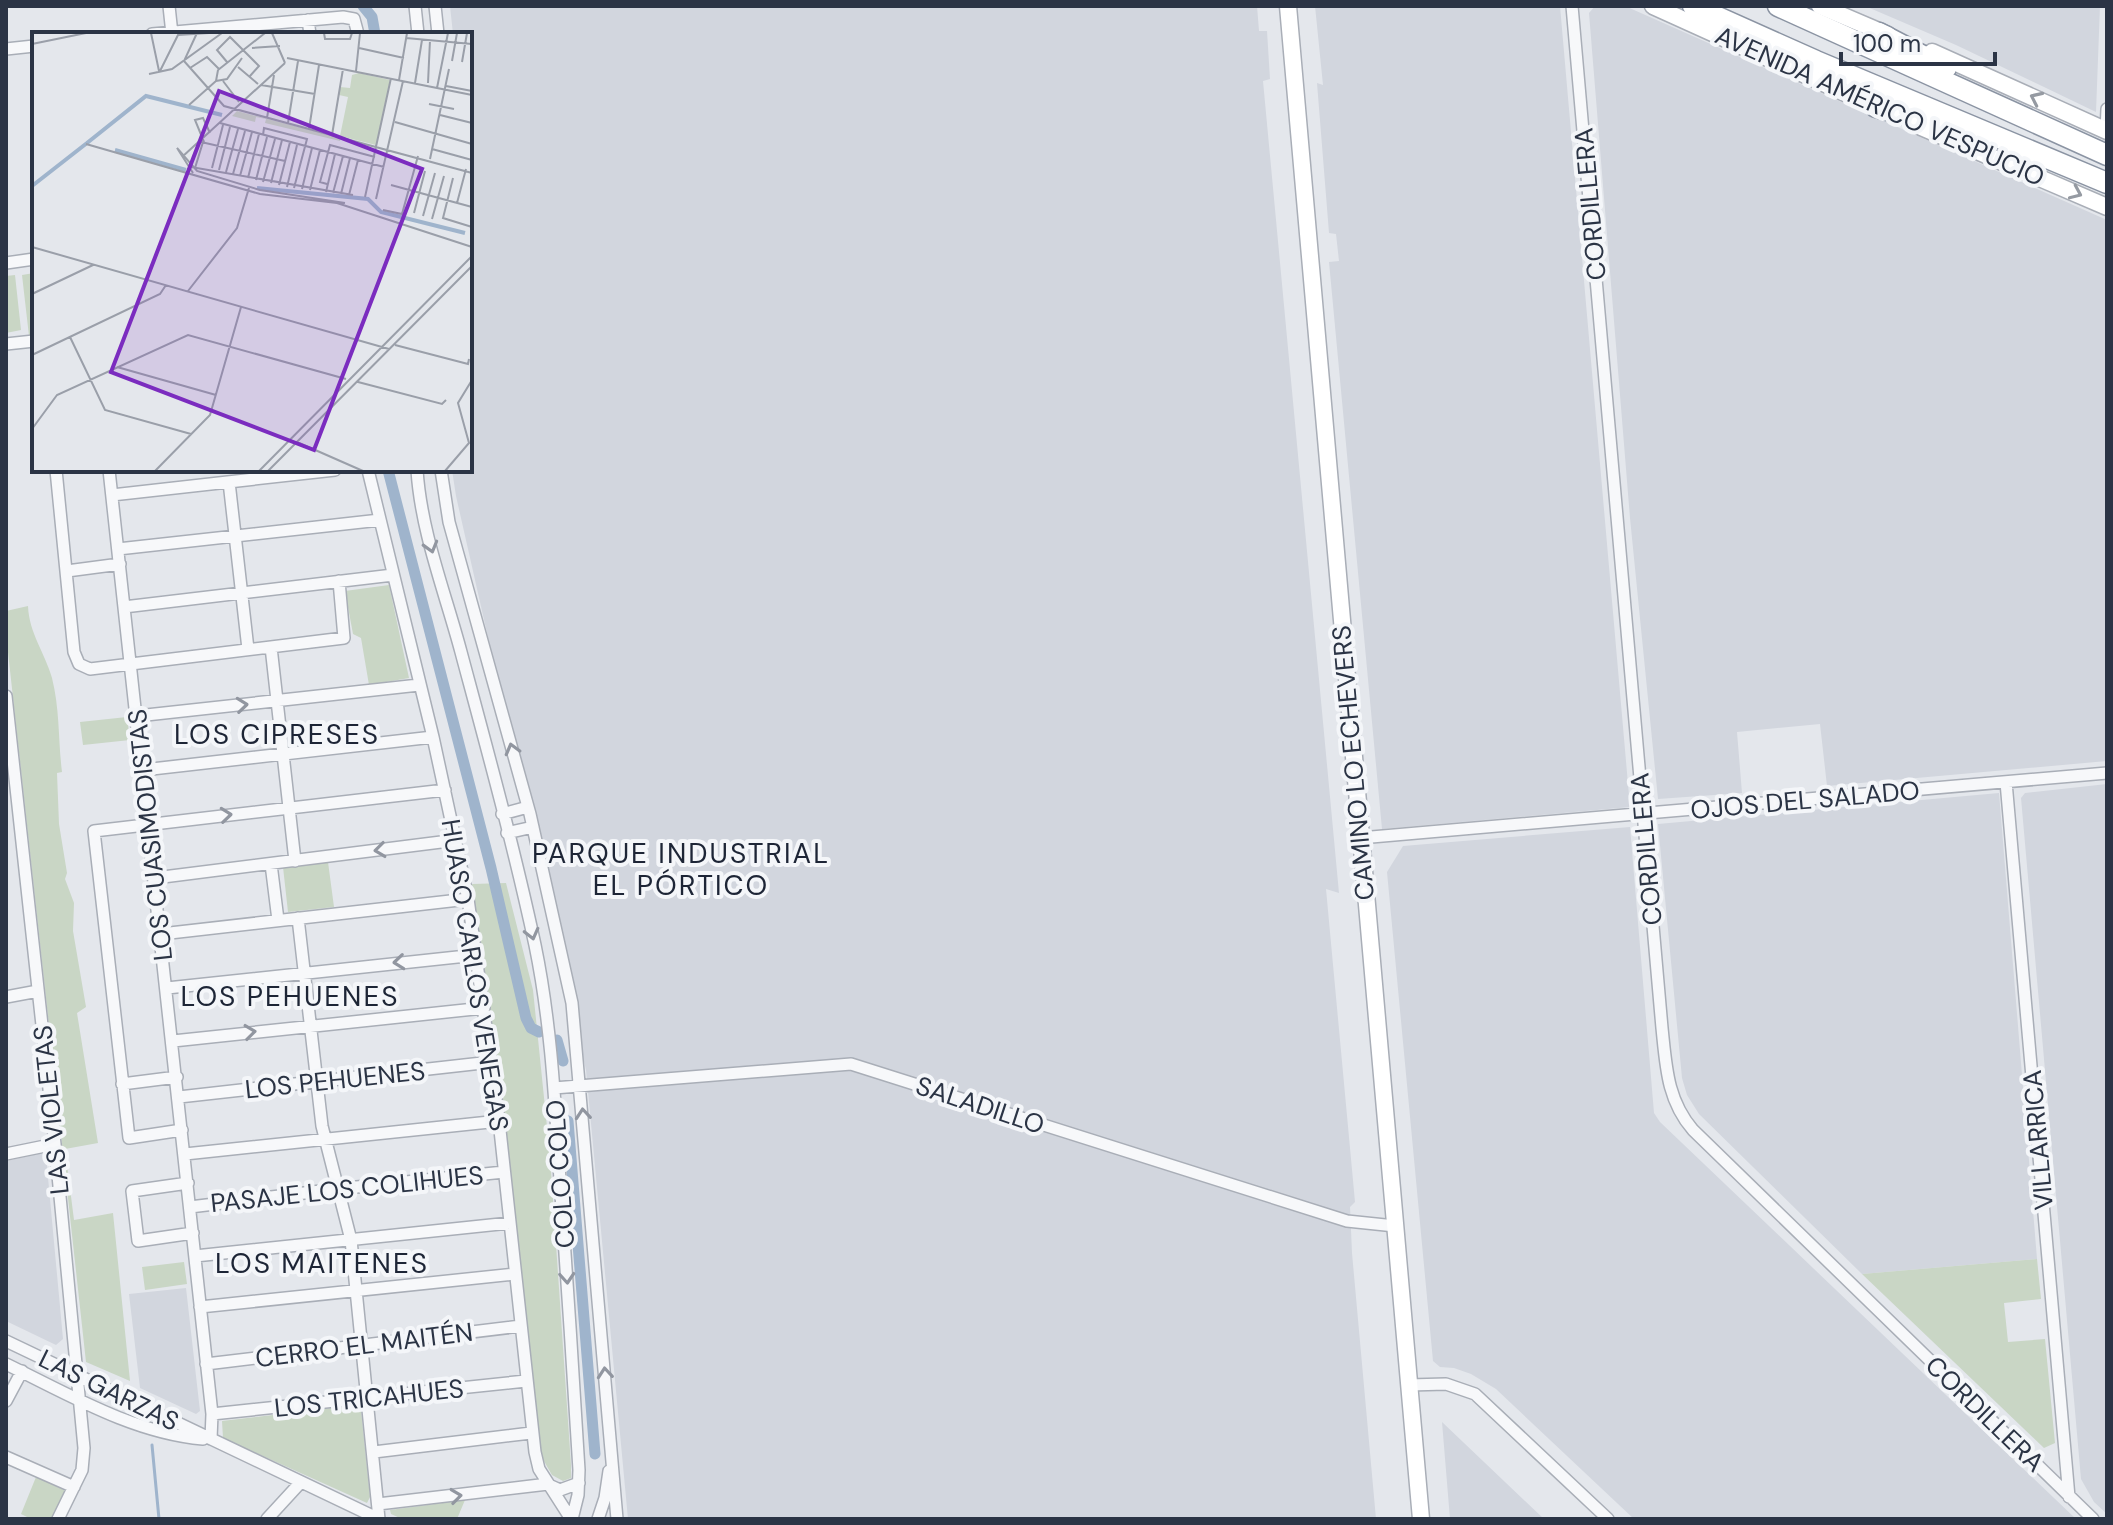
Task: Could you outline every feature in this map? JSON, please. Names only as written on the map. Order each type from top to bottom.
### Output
[{"type":"highway","points":[[1693,6],[2107,183]]},
{"type":"highway","points":[[1778,6],[2106,154]]},
{"type":"highway","points":[[1879,33],[2106,154]]},
{"type":"highway","points":[[1876,107],[2015,143]]},
{"type":"main road","name":"CAMINO LO ECHEVERS","points":[[1288,6],[1421,1519]]},
{"type":"main road","name":"AVENIDA AMÉRICO VESPUCIO","points":[[1653,6],[2107,207]]},
{"type":"main road","points":[[1820,6],[1972,69],[2106,131]]},
{"type":"street","points":[[169,6],[172,32]]},
{"type":"street","points":[[415,6],[418,32]]},
{"type":"street","points":[[435,6],[438,32]]},
{"type":"street","name":"CORDILLERA","points":[[1572,6],[1667,1076],[1672,1096],[1693,1130],[2093,1519]]},
{"type":"street","points":[[195,32],[240,30],[343,17],[354,19],[357,32]]},
{"type":"street","points":[[308,20],[310,32]]},
{"type":"street","points":[[6,49],[32,46]]},
{"type":"street","points":[[2106,131],[2107,109]]},
{"type":"street","points":[[6,263],[32,259]]},
{"type":"street","points":[[6,344],[32,341]]},
{"type":"street","points":[[56,472],[74,652],[79,664],[90,669],[344,638],[339,581]]},
{"type":"street","name":"LOS CUASIMODISTAS","points":[[109,472],[177,1077],[212,1414],[211,1439]]},
{"type":"street","points":[[112,495],[229,482],[246,475],[299,472]]},
{"type":"street","name":"HUASO CARLOS VENEGAS","points":[[368,472],[433,737],[468,899],[499,1121],[531,1433],[538,1467],[572,1519]]},
{"type":"street","name":"COLO COLO","points":[[417,472],[420,504],[507,833],[535,946],[546,1009],[554,1088],[579,1483],[572,1519]]},
{"type":"street","name":"COLO COLO","points":[[441,472],[449,522],[528,807],[572,1003],[617,1518]]},
{"type":"street","points":[[229,482],[248,649]]},
{"type":"street","points":[[118,549],[380,520]]},
{"type":"street","points":[[67,571],[120,564]]},
{"type":"street","points":[[124,607],[393,575]]},
{"type":"street","points":[[271,647],[295,861]]},
{"type":"street","points":[[137,716],[419,685]]},
{"type":"street","name":"LAS VIOLETAS","points":[[6,696],[11,787],[21,842],[55,1144],[84,1455],[82,1470],[58,1519]]},
{"type":"street","points":[[143,770],[433,737]]},
{"type":"street","name":"OJOS DEL SALADO","points":[[1360,838],[2107,773]]},
{"type":"street","name":"VILLARRICA","points":[[2006,782],[2069,1497]]},
{"type":"street","points":[[182,1130],[129,1138],[94,831],[445,790]]},
{"type":"street","points":[[502,814],[528,807]]},
{"type":"street","points":[[507,833],[533,827]]},
{"type":"street","points":[[155,878],[457,840]]},
{"type":"street","points":[[6,845],[21,842]]},
{"type":"street","points":[[271,864],[278,920]]},
{"type":"street","points":[[161,934],[468,899]]},
{"type":"street","points":[[298,918],[324,1138],[351,1240],[379,1519]]},
{"type":"street","points":[[167,988],[476,955]]},
{"type":"street","points":[[6,997],[38,991]]},
{"type":"street","points":[[173,1041],[484,1008]]},
{"type":"street","name":"LOS PEHUENES","points":[[179,1097],[491,1062]]},
{"type":"street","name":"SALADILLO","points":[[554,1088],[851,1064],[1347,1221],[1395,1226]]},
{"type":"street","points":[[122,1084],[177,1077]]},
{"type":"street","points":[[185,1154],[499,1121]]},
{"type":"street","points":[[6,1154],[55,1144]]},
{"type":"street","name":"PASAJE LOS COLIHUES","points":[[190,1207],[504,1172]]},
{"type":"street","points":[[188,1183],[132,1191],[138,1241],[193,1233]]},
{"type":"street","points":[[195,1256],[510,1223]]},
{"type":"street","points":[[200,1307],[515,1274]]},
{"type":"street","name":"CERRO EL MAITÉN","points":[[206,1364],[521,1326]]},
{"type":"street","name":"LAS GARZAS","points":[[6,1341],[301,1482],[362,1516],[379,1519]]},
{"type":"street","name":"LAS GARZAS","points":[[6,1364],[80,1401],[168,1434],[211,1439]]},
{"type":"street","points":[[6,1401],[22,1371]]},
{"type":"street","name":"LOS TRICAHUES","points":[[212,1414],[526,1381]]},
{"type":"street","points":[[1409,1385],[1446,1384],[1475,1394],[1608,1519]]},
{"type":"street","points":[[374,1452],[531,1433]]},
{"type":"street","name":"COLO COLO","points":[[598,1519],[605,1498],[612,1451]]},
{"type":"street","points":[[6,1457],[74,1487]]},
{"type":"street","points":[[267,1519],[301,1482]]},
{"type":"street","points":[[362,1516],[378,1498],[548,1484],[560,1490],[579,1483]]},
{"type":"shaded area","points":[[450,6],[1257,6],[1259,31],[1267,31],[1270,79],[1263,81],[1339,893],[1326,889],[1355,1202],[1350,1207],[1352,1253],[1376,1519],[628,1519],[586,1070],[452,472],[472,472],[472,32],[453,32]]},
{"type":"shaded area","points":[[1315,6],[1560,6],[1630,807],[1382,829],[1329,262],[1339,261],[1336,234],[1329,233],[1317,83],[1323,85]]},
{"type":"shaded area","points":[[1595,6],[1625,6],[2107,220],[2107,761],[1827,786],[1820,724],[1737,732],[1742,793],[1658,799],[1630,518],[1589,13]]},
{"type":"shaded area","points":[[1865,6],[2100,6],[2096,112],[1956,45]]},
{"type":"shaded area","points":[[2107,784],[2107,1514],[2094,1502],[2081,1479],[2021,798],[2025,793]]},
{"type":"shaded area","points":[[1999,793],[2037,1259],[1862,1274],[1699,1114],[1687,1095],[1682,1078],[1658,824]]},
{"type":"shaded area","points":[[1630,827],[1654,1113],[2076,1519],[1634,1519],[1496,1389],[1471,1374],[1440,1367],[1433,1361],[1387,872],[1403,846]]},
{"type":"shaded area","points":[[42,1153],[46,1156],[63,1339],[56,1345],[6,1321],[6,1161]]},
{"type":"shaded area","points":[[186,1288],[200,1411],[196,1414],[140,1388],[129,1294]]},
{"type":"shaded area","points":[[1442,1422],[1544,1519],[1450,1519]]},
{"type":"green space","points":[[32,273],[32,335],[29,336],[22,275]]},
{"type":"green space","points":[[15,275],[21,330],[6,333],[6,276]]},
{"type":"green space","points":[[389,585],[409,678],[369,685],[361,638],[353,634],[345,591]]},
{"type":"green space","points":[[28,606],[31,625],[52,678],[56,702],[62,772],[57,773],[59,824],[67,873],[65,879],[74,903],[73,931],[86,1007],[77,1013],[98,1143],[65,1149],[74,1220],[113,1213],[130,1381],[86,1362],[6,634],[6,611]]},
{"type":"green space","points":[[127,717],[130,740],[83,745],[80,722]]},
{"type":"green space","points":[[328,862],[334,907],[288,912],[283,867]]},
{"type":"green space","points":[[506,883],[533,990],[550,1156],[571,1465],[571,1478],[563,1481],[552,1475],[541,1456],[472,884]]},
{"type":"green space","points":[[2037,1259],[2041,1299],[2004,1303],[2008,1342],[2045,1339],[2055,1443],[2044,1448],[1862,1274]]},
{"type":"green space","points":[[184,1262],[187,1284],[145,1290],[142,1267]]},
{"type":"green space","points":[[356,1405],[361,1410],[370,1497],[367,1503],[223,1438],[222,1421]]},
{"type":"green space","points":[[36,1477],[68,1492],[54,1519],[31,1519],[21,1514]]},
{"type":"green space","points":[[465,1500],[457,1519],[402,1519],[391,1514],[390,1510]]},
{"type":"waterway","points":[[363,6],[372,17],[375,32]]},
{"type":"waterway","points":[[389,472],[491,868],[526,1018],[531,1028],[539,1032]]},
{"type":"waterway","points":[[557,1040],[563,1061]]},
{"type":"waterway","points":[[568,1121],[595,1454]]},
{"type":"waterway","points":[[152,1445],[159,1519]]},
{"type":"district","name":"LOS CIPRESES","points":[[277,734]]},
{"type":"district","name":"PARQUE INDUSTRIAL EL PÓRTICO","points":[[681,869]]},
{"type":"district","name":"LOS PEHUENES","points":[[290,996]]},
{"type":"district","name":"LOS MAITENES","points":[[322,1263]]}]
